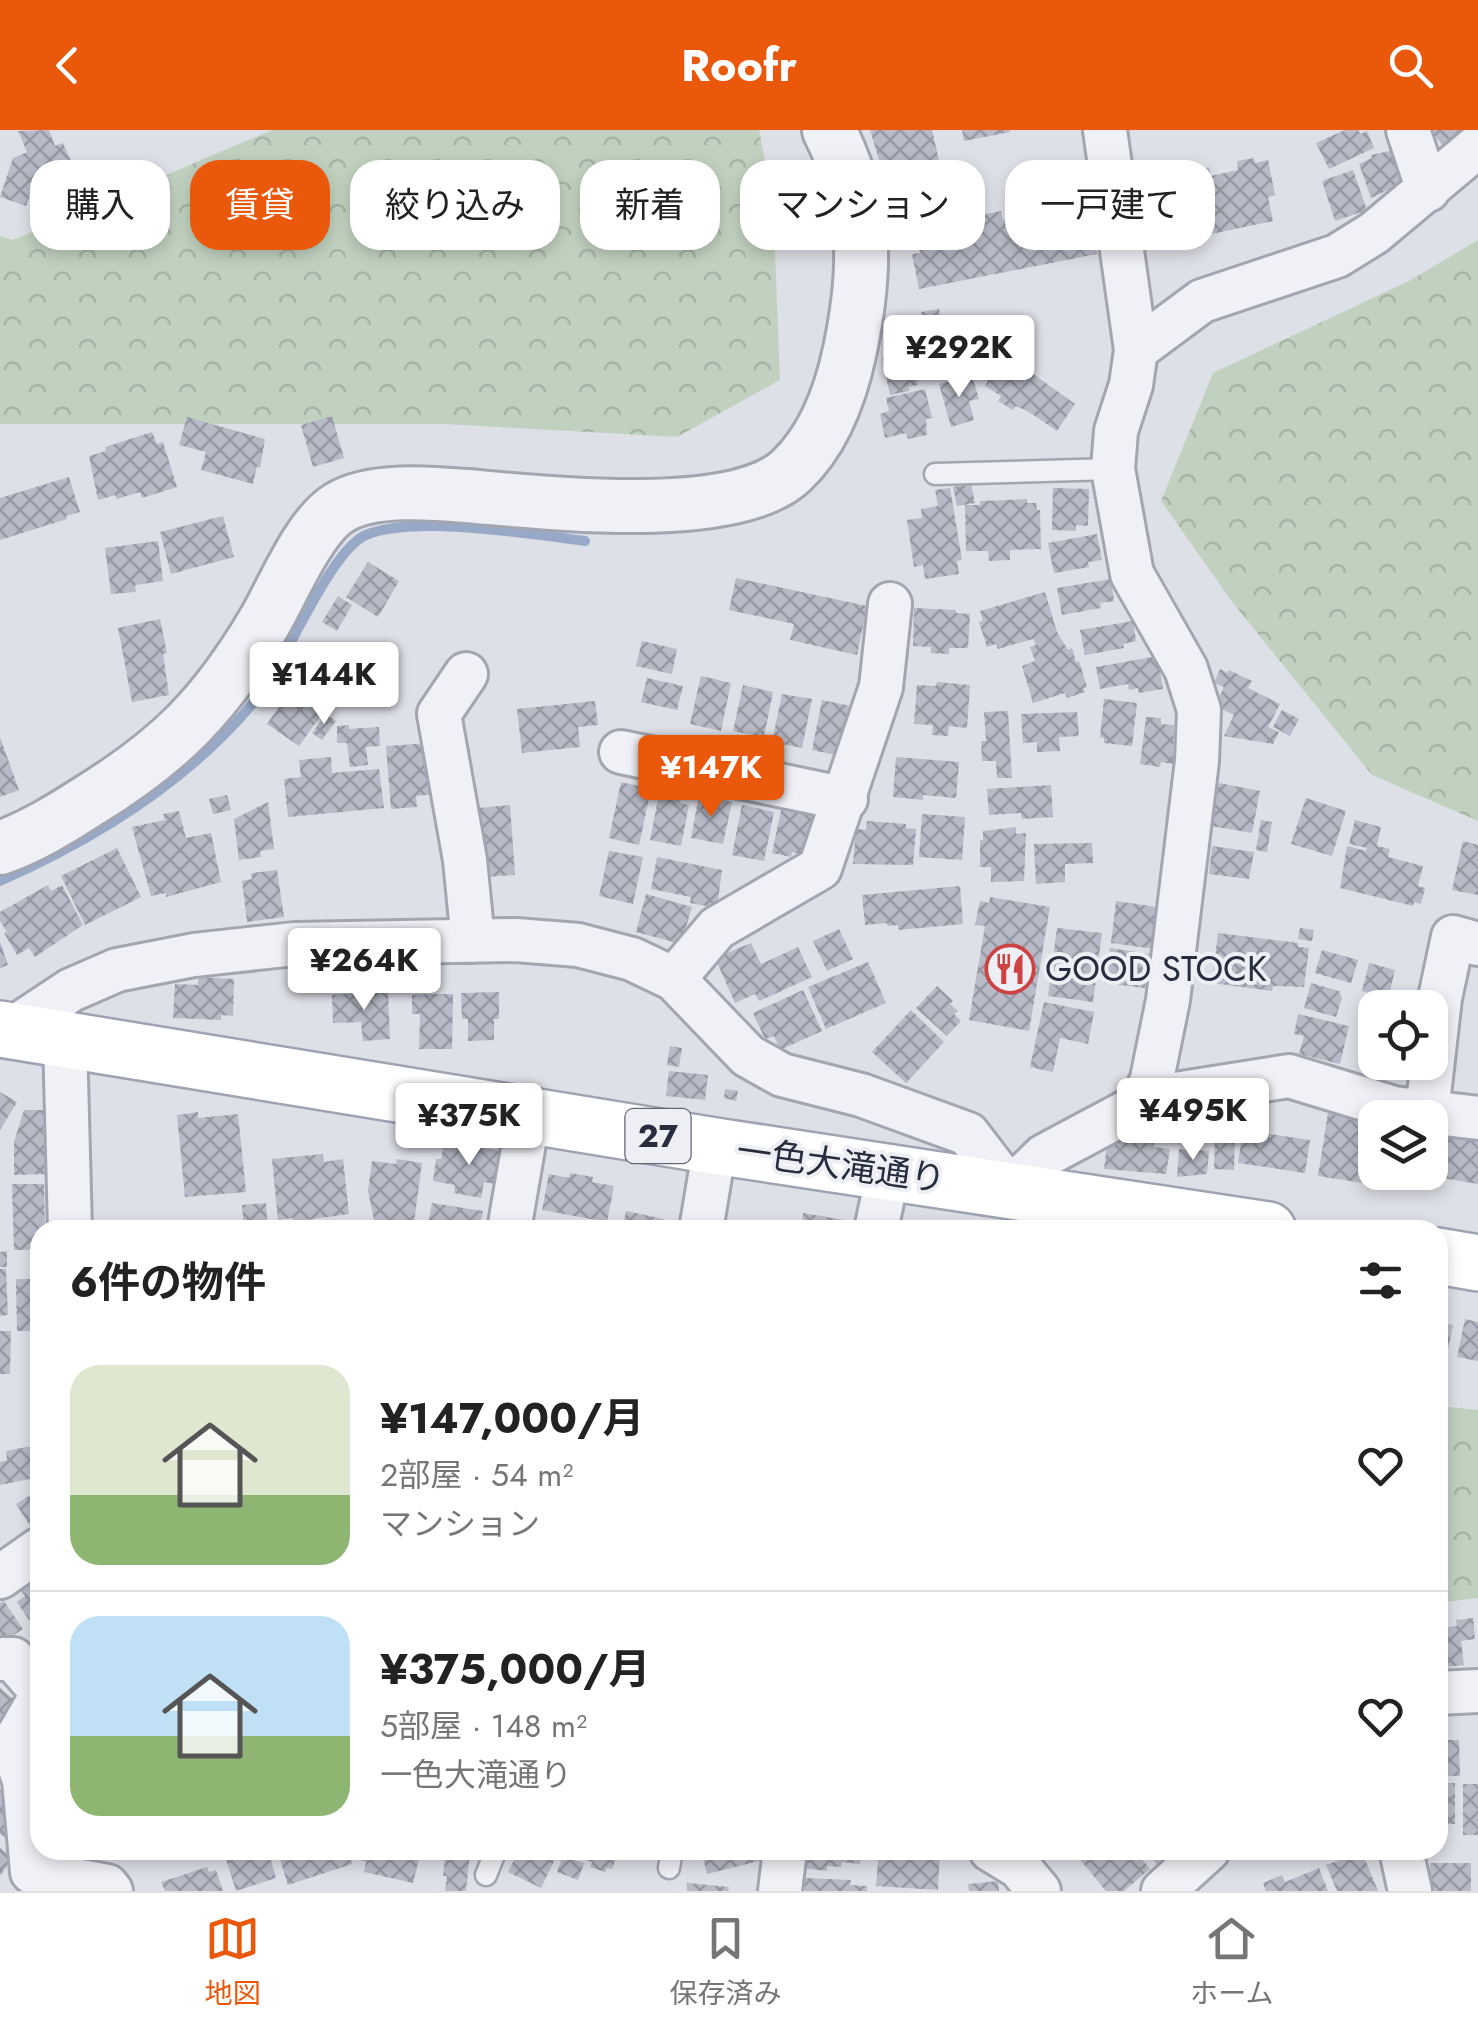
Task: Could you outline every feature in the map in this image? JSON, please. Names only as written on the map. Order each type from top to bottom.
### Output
[{"type":"main road","name":"一色大滝通り","points":[[5,1030],[715,1146],[1202,1220]]},
{"type":"main road","points":[[1448,1258],[1478,1263]]},
{"type":"street","points":[[0,848],[61,819],[138,770],[178,738],[220,690],[264,623],[311,538],[339,508],[383,494],[429,492],[569,504],[702,503],[752,494],[790,473],[812,446],[842,388],[860,302],[863,249],[856,196],[829,130]]},
{"type":"street","points":[[5,1030],[71,990],[117,970],[194,955],[295,944],[472,941],[578,945],[632,959],[674,979],[748,1056],[782,1075],[861,1095],[968,1134],[1010,1189],[1044,1156],[1134,1108],[1144,1099],[1152,1079],[1168,1000],[1197,761],[1198,710],[1186,669],[1132,574],[1113,469],[1116,431],[1136,350],[1104,130]]},
{"type":"street","points":[[1408,130],[1428,190]]},
{"type":"street","points":[[1136,350],[1202,301],[1337,256],[1374,233],[1478,146]]},
{"type":"street","points":[[674,979],[717,928],[820,868],[881,687],[890,604]]},
{"type":"street","points":[[466,674],[439,714],[466,860],[472,941]]},
{"type":"street","points":[[621,752],[846,799]]},
{"type":"street","points":[[1427,1100],[1440,998],[1453,938],[1478,944]]},
{"type":"street","points":[[65,1039],[70,1220]]},
{"type":"street","points":[[1144,1099],[1289,1076],[1368,1100]]},
{"type":"street","points":[[511,1220],[529,1114]]},
{"type":"street","points":[[1448,1115],[1478,1118]]},
{"type":"street","points":[[702,1220],[715,1146]]},
{"type":"street","points":[[878,1220],[888,1172]]},
{"type":"street","points":[[0,1578],[30,1556]]},
{"type":"street","points":[[0,1659],[13,1659],[30,1681]]},
{"type":"street","points":[[1448,1692],[1478,1691]]},
{"type":"street","points":[[30,1713],[19,1734],[15,1755],[24,1780],[21,1882],[107,1886],[110,1891]]},
{"type":"street","points":[[780,1891],[785,1860]]},
{"type":"street","points":[[1008,1860],[1020,1867],[1039,1891]]},
{"type":"street","points":[[1163,1891],[1197,1860]]},
{"type":"street","points":[[1403,1860],[1410,1891]]},
{"type":"lane","points":[[935,474],[1113,469]]},
{"type":"lane","points":[[486,1875],[492,1860]]},
{"type":"green space","points":[[272,130],[759,130],[765,160],[740,160],[740,250],[775,250],[780,380],[677,437],[444,424],[0,424],[0,236],[13,240],[30,233],[30,250],[170,250],[170,173],[190,165],[190,250],[330,250],[330,160],[201,160]]},
{"type":"green space","points":[[1478,240],[1478,821],[1372,775],[1233,603],[1161,501],[1213,373],[1409,281]]},
{"type":"green space","points":[[1448,1407],[1478,1410],[1478,1598],[1448,1602]]},
{"type":"building","points":[[49,130],[55,146],[63,143],[70,160],[30,160],[30,195],[26,206],[0,197],[13,158],[27,152],[18,131]]},
{"type":"building","points":[[870,130],[932,130],[939,160],[879,160]]},
{"type":"building","points":[[962,130],[1010,130],[1010,132],[964,141]]},
{"type":"building","points":[[1345,130],[1358,130],[1361,134],[1367,131],[1374,148],[1329,169],[1316,143]]},
{"type":"building","points":[[1430,130],[1476,130],[1449,153]]},
{"type":"building","points":[[1394,150],[1409,180],[1371,198],[1359,164],[1371,155]]},
{"type":"building","points":[[1268,160],[1275,195],[1268,197],[1273,221],[1215,233],[1215,175],[1238,170],[1237,161]]},
{"type":"building","points":[[1353,170],[1367,210],[1335,221],[1322,181]]},
{"type":"building","points":[[1001,211],[1005,250],[1096,250],[1097,254],[919,289],[912,254],[919,250],[985,250],[985,214]]},
{"type":"building","points":[[939,309],[942,330],[924,332],[921,312]]},
{"type":"building","points":[[960,330],[970,367],[968,373],[955,377],[954,371],[937,376],[927,338]]},
{"type":"building","points":[[910,333],[912,347],[891,349],[889,335]]},
{"type":"building","points":[[910,352],[918,385],[890,395],[882,358]]},
{"type":"building","points":[[1003,352],[1075,404],[1057,431],[1029,412],[1016,406],[1013,410],[998,401],[1001,396],[985,386]]},
{"type":"building","points":[[972,376],[979,399],[969,401],[974,420],[951,427],[939,384]]},
{"type":"building","points":[[925,389],[932,418],[926,419],[927,435],[908,439],[906,433],[885,438],[880,414],[889,411],[886,398]]},
{"type":"building","points":[[332,416],[344,458],[313,467],[301,425]]},
{"type":"building","points":[[187,417],[265,439],[253,484],[201,470],[206,452],[179,445]]},
{"type":"building","points":[[152,432],[157,444],[163,442],[177,487],[142,498],[140,492],[98,500],[89,456]]},
{"type":"building","points":[[69,477],[80,512],[0,540],[0,498]]},
{"type":"building","points":[[971,484],[975,503],[957,506],[953,487]]},
{"type":"building","points":[[950,488],[962,560],[957,561],[959,574],[925,579],[923,565],[914,567],[907,520],[922,518],[921,509],[938,506],[935,490]]},
{"type":"building","points":[[1053,488],[1089,489],[1088,526],[1076,525],[1076,531],[1052,530]]},
{"type":"building","points":[[1027,499],[1027,503],[1036,503],[1040,510],[1041,549],[1010,550],[1010,560],[989,561],[988,551],[966,551],[965,505]]},
{"type":"building","points":[[223,516],[234,557],[171,574],[160,532]]},
{"type":"building","points":[[1097,534],[1102,560],[1088,562],[1089,567],[1054,573],[1048,543]]},
{"type":"building","points":[[158,541],[163,581],[135,585],[136,592],[111,594],[105,548]]},
{"type":"building","points":[[368,562],[399,581],[378,617],[346,597]]},
{"type":"building","points":[[736,578],[867,606],[857,655],[790,640],[794,624],[729,610]]},
{"type":"building","points":[[1111,579],[1114,601],[1100,603],[1101,608],[1062,615],[1057,588]]},
{"type":"building","points":[[1045,592],[1057,632],[1068,650],[1072,648],[1087,687],[1083,688],[1085,692],[1067,698],[1065,693],[1033,703],[1022,666],[1035,661],[1030,647],[1036,645],[1033,639],[998,649],[996,644],[987,647],[979,622],[983,621],[980,611]]},
{"type":"building","points":[[338,596],[352,605],[337,631],[322,622]]},
{"type":"building","points":[[914,608],[970,614],[968,648],[949,648],[949,654],[913,646]]},
{"type":"building","points":[[160,619],[169,695],[132,702],[118,628]]},
{"type":"building","points":[[1133,621],[1136,641],[1123,644],[1124,648],[1085,655],[1080,630]]},
{"type":"building","points":[[642,641],[677,649],[672,674],[636,666]]},
{"type":"building","points":[[1158,656],[1163,689],[1139,693],[1138,688],[1129,690],[1128,684],[1100,689],[1096,667]]},
{"type":"building","points":[[1220,669],[1252,681],[1248,688],[1280,704],[1268,727],[1279,732],[1273,744],[1224,736],[1234,715],[1215,706],[1224,687],[1214,683]]},
{"type":"building","points":[[701,676],[731,683],[721,731],[690,724]]},
{"type":"building","points":[[647,678],[683,686],[677,710],[641,702]]},
{"type":"building","points":[[298,680],[330,703],[299,746],[267,724]]},
{"type":"building","points":[[937,682],[970,685],[967,728],[949,726],[948,736],[932,735],[933,725],[914,724],[917,685],[936,686]]},
{"type":"building","points":[[743,685],[773,692],[764,737],[733,731]]},
{"type":"building","points":[[782,694],[812,699],[802,748],[772,742]]},
{"type":"building","points":[[1104,699],[1137,703],[1132,746],[1104,743],[1100,737]]},
{"type":"building","points":[[822,700],[851,706],[841,756],[812,750]]},
{"type":"building","points":[[595,701],[598,725],[578,727],[580,747],[522,753],[517,709]]},
{"type":"building","points":[[1282,710],[1299,719],[1290,736],[1273,727]]},
{"type":"building","points":[[1008,711],[1012,778],[997,778],[996,761],[982,761],[981,741],[986,741],[984,712]]},
{"type":"building","points":[[1077,712],[1079,736],[1059,737],[1060,751],[1037,752],[1037,742],[1023,743],[1021,714]]},
{"type":"building","points":[[326,714],[336,721],[322,740],[312,733]]},
{"type":"building","points":[[1146,717],[1161,718],[1161,724],[1174,725],[1173,764],[1140,764]]},
{"type":"building","points":[[349,725],[349,729],[379,727],[380,746],[366,747],[368,765],[350,767],[347,743],[337,743],[337,726]]},
{"type":"building","points":[[0,737],[19,790],[0,797]]},
{"type":"building","points":[[431,743],[435,794],[416,796],[417,807],[391,809],[386,746]]},
{"type":"building","points":[[331,757],[332,773],[379,769],[384,808],[288,817],[284,779],[301,777],[299,760]]},
{"type":"building","points":[[896,757],[959,762],[956,798],[893,797]]},
{"type":"building","points":[[621,782],[651,789],[639,845],[609,838]]},
{"type":"building","points":[[1219,783],[1260,791],[1252,833],[1211,826]]},
{"type":"building","points":[[1051,785],[1053,817],[989,815],[987,789]]},
{"type":"building","points":[[660,789],[682,794],[680,803],[689,805],[681,846],[650,840]]},
{"type":"building","points":[[227,795],[231,810],[213,814],[209,799]]},
{"type":"building","points":[[699,795],[732,802],[723,844],[691,838]]},
{"type":"building","points":[[1306,798],[1346,811],[1332,856],[1291,844]]},
{"type":"building","points":[[783,801],[817,808],[808,856],[772,853]]},
{"type":"building","points":[[268,802],[274,849],[260,851],[261,857],[239,860],[234,819]]},
{"type":"building","points":[[510,805],[515,875],[484,877],[479,808]]},
{"type":"building","points":[[742,805],[774,812],[764,861],[732,855]]},
{"type":"building","points":[[179,811],[186,838],[211,833],[221,882],[166,897],[166,893],[151,896],[132,827],[165,820],[163,814]]},
{"type":"building","points":[[922,814],[965,817],[962,860],[919,857]]},
{"type":"building","points":[[1261,820],[1272,822],[1267,852],[1256,850]]},
{"type":"building","points":[[1355,820],[1381,827],[1377,846],[1390,849],[1388,857],[1423,866],[1418,886],[1425,888],[1421,904],[1414,902],[1413,906],[1340,888],[1347,846],[1366,851],[1367,848],[1349,844]]},
{"type":"building","points":[[867,821],[906,824],[906,828],[916,829],[913,865],[853,864],[856,829],[866,830]]},
{"type":"building","points":[[1016,827],[1016,834],[1026,833],[1024,881],[991,882],[991,867],[980,867],[983,831]]},
{"type":"building","points":[[1463,841],[1478,845],[1478,895],[1452,890]]},
{"type":"building","points":[[1092,843],[1093,863],[1065,864],[1065,882],[1036,884],[1034,844]]},
{"type":"building","points":[[1212,846],[1254,852],[1249,879],[1209,874]]},
{"type":"building","points":[[117,848],[141,897],[85,925],[61,876]]},
{"type":"building","points":[[609,851],[643,857],[633,904],[599,896]]},
{"type":"building","points":[[657,857],[722,870],[717,908],[690,903],[691,897],[651,889]]},
{"type":"building","points":[[277,870],[284,917],[247,922],[242,881],[252,879],[251,873]]},
{"type":"building","points":[[48,885],[51,891],[62,885],[83,925],[35,957],[29,948],[17,955],[4,933],[7,932],[0,912]]},
{"type":"building","points":[[960,886],[963,924],[899,930],[898,925],[887,923],[865,925],[862,895]]},
{"type":"building","points":[[646,894],[692,907],[681,944],[636,932]]},
{"type":"building","points":[[990,897],[1050,907],[1029,1031],[969,1020],[985,926],[975,925],[980,901],[989,903]]},
{"type":"building","points":[[1116,901],[1157,907],[1156,917],[1166,918],[1162,950],[1111,943]]},
{"type":"building","points":[[1057,928],[1102,933],[1093,1002],[1048,996]]},
{"type":"building","points":[[1300,928],[1314,930],[1312,941],[1298,939]]},
{"type":"building","points":[[839,929],[853,959],[827,971],[813,941]]},
{"type":"building","points":[[1218,933],[1298,943],[1298,947],[1309,948],[1304,987],[1273,986],[1272,991],[1212,983]]},
{"type":"building","points":[[0,942],[8,965],[0,968]]},
{"type":"building","points":[[751,943],[761,964],[798,947],[812,977],[759,1001],[755,994],[735,1003],[715,958]]},
{"type":"building","points":[[1110,948],[1150,954],[1145,988],[1104,983]]},
{"type":"building","points":[[1322,950],[1358,960],[1351,983],[1315,973]]},
{"type":"building","points":[[868,962],[886,1003],[826,1029],[808,987]]},
{"type":"building","points":[[1369,963],[1395,970],[1390,990],[1362,990]]},
{"type":"building","points":[[198,977],[234,979],[233,1016],[221,1015],[221,1020],[173,1018],[175,984],[198,985]]},
{"type":"building","points":[[1311,983],[1339,991],[1342,998],[1336,1017],[1304,1008]]},
{"type":"building","points":[[937,986],[953,1001],[950,1004],[958,1011],[954,1014],[961,1021],[947,1036],[916,1008]]},
{"type":"building","points":[[803,990],[822,1031],[780,1050],[774,1036],[765,1039],[753,1013]]},
{"type":"building","points":[[388,991],[390,1039],[363,1041],[361,1022],[333,1023],[332,995]]},
{"type":"building","points":[[499,992],[494,1040],[468,1041],[468,1019],[462,1019],[461,993]]},
{"type":"building","points":[[453,994],[452,1049],[419,1049],[420,1014],[412,1014],[412,995]]},
{"type":"building","points":[[1044,1002],[1094,1012],[1088,1044],[1060,1038],[1053,1072],[1030,1067]]},
{"type":"building","points":[[911,1010],[944,1042],[906,1083],[872,1052]]},
{"type":"building","points":[[1298,1014],[1349,1026],[1340,1064],[1299,1054],[1304,1036],[1294,1034]]},
{"type":"building","points":[[670,1046],[682,1048],[679,1067],[667,1065]]},
{"type":"building","points":[[669,1071],[708,1075],[705,1100],[666,1096]]},
{"type":"building","points":[[725,1089],[738,1091],[736,1101],[724,1098]]},
{"type":"building","points":[[0,1092],[17,1102],[0,1130]]},
{"type":"building","points":[[24,1110],[43,1110],[45,1174],[14,1175],[14,1142]]},
{"type":"building","points":[[198,1112],[198,1118],[238,1114],[246,1192],[185,1197],[177,1115]]},
{"type":"building","points":[[1328,1113],[1358,1118],[1358,1182],[1318,1176]]},
{"type":"building","points":[[1243,1130],[1310,1140],[1305,1173],[1238,1163]]},
{"type":"building","points":[[1448,1132],[1478,1137],[1478,1184],[1448,1179]]},
{"type":"building","points":[[1215,1133],[1235,1134],[1234,1170],[1214,1169]]},
{"type":"building","points":[[1108,1137],[1170,1149],[1166,1174],[1104,1169]]},
{"type":"building","points":[[445,1141],[500,1151],[504,1158],[500,1185],[484,1182],[481,1198],[454,1193],[455,1185],[433,1181],[436,1159],[441,1159]]},
{"type":"building","points":[[1179,1149],[1209,1151],[1207,1174],[1177,1177]]},
{"type":"building","points":[[323,1154],[324,1162],[343,1159],[349,1214],[278,1220],[272,1159]]},
{"type":"building","points":[[397,1159],[422,1163],[414,1220],[374,1220],[368,1191],[372,1161],[396,1164]]},
{"type":"building","points":[[570,1173],[593,1177],[592,1182],[614,1186],[607,1220],[542,1210],[549,1174],[569,1178]]},
{"type":"building","points":[[12,1184],[44,1184],[45,1220],[30,1220],[30,1250],[14,1250]]},
{"type":"building","points":[[266,1203],[267,1220],[243,1220],[242,1205]]},
{"type":"building","points":[[432,1203],[483,1211],[481,1220],[429,1220]]},
{"type":"building","points":[[626,1211],[664,1219],[664,1220],[624,1220]]},
{"type":"building","points":[[803,1213],[845,1220],[802,1220]]},
{"type":"building","points":[[7,1251],[7,1267],[0,1267],[0,1252]]},
{"type":"building","points":[[0,1269],[6,1269],[8,1315],[0,1316]]},
{"type":"building","points":[[16,1279],[30,1279],[30,1331],[17,1331]]},
{"type":"building","points":[[1465,1319],[1478,1322],[1478,1361],[1457,1357]]},
{"type":"building","points":[[1448,1324],[1453,1325],[1448,1350]]},
{"type":"building","points":[[0,1331],[11,1331],[10,1374],[0,1374]]},
{"type":"building","points":[[30,1446],[30,1479],[0,1485],[0,1462],[7,1460],[6,1451]]},
{"type":"building","points":[[30,1495],[30,1526],[16,1504]]},
{"type":"building","points":[[30,1581],[29,1620],[17,1602],[25,1596],[19,1588]]},
{"type":"building","points":[[4,1601],[23,1629],[9,1638],[0,1638],[0,1603]]},
{"type":"building","points":[[1473,1618],[1475,1639],[1461,1641],[1464,1665],[1448,1667],[1448,1627],[1457,1626],[1456,1620]]},
{"type":"building","points":[[0,1688],[17,1702],[0,1723]]},
{"type":"building","points":[[1448,1740],[1459,1740],[1460,1776],[1448,1776]]},
{"type":"building","points":[[1448,1783],[1455,1783],[1455,1824],[1448,1824]]},
{"type":"building","points":[[1463,1784],[1478,1784],[1478,1835],[1463,1835]]},
{"type":"building","points":[[0,1790],[4,1793],[15,1845],[0,1834]]},
{"type":"building","points":[[0,1848],[13,1858],[0,1876]]},
{"type":"building","points":[[226,1860],[271,1860],[276,1878],[236,1891]]},
{"type":"building","points":[[280,1860],[351,1860],[352,1864],[288,1885]]},
{"type":"building","points":[[419,1860],[413,1883],[364,1872],[366,1862],[361,1861]]},
{"type":"building","points":[[445,1860],[469,1860],[466,1891],[445,1891],[447,1876],[443,1876]]},
{"type":"building","points":[[514,1860],[555,1860],[541,1888],[508,1872]]},
{"type":"building","points":[[562,1860],[584,1863],[578,1880],[557,1872]]},
{"type":"building","points":[[586,1860],[615,1860],[612,1869],[605,1872],[590,1867],[592,1862]]},
{"type":"building","points":[[704,1860],[763,1860],[707,1874]]},
{"type":"building","points":[[803,1860],[860,1860],[860,1864],[842,1862],[841,1867],[827,1866],[827,1871],[802,1868]]},
{"type":"building","points":[[878,1860],[940,1860],[938,1890],[876,1886]]},
{"type":"building","points":[[1080,1860],[1142,1860],[1150,1869],[1124,1891],[1106,1891]]},
{"type":"building","points":[[1340,1860],[1365,1860],[1378,1891],[1337,1891],[1326,1865]]},
{"type":"building","points":[[1430,1863],[1471,1863],[1471,1891],[1430,1891]]},
{"type":"building","points":[[207,1867],[209,1872],[216,1870],[223,1891],[165,1891],[161,1882]]},
{"type":"building","points":[[1319,1868],[1328,1891],[1266,1891],[1263,1883],[1282,1875],[1285,1882]]},
{"type":"building","points":[[805,1878],[851,1880],[850,1885],[867,1886],[867,1891],[804,1891]]},
{"type":"building","points":[[998,1881],[999,1891],[969,1891],[968,1884]]},
{"type":"building","points":[[687,1883],[729,1887],[728,1891],[687,1891]]},
{"type":"waterway","points":[[0,881],[71,846],[140,804],[232,727],[269,681],[338,561],[366,535],[388,529],[443,526],[585,541]]},
{"type":"place","name":"GOOD STOCK","points":[[1010,969]]}]
